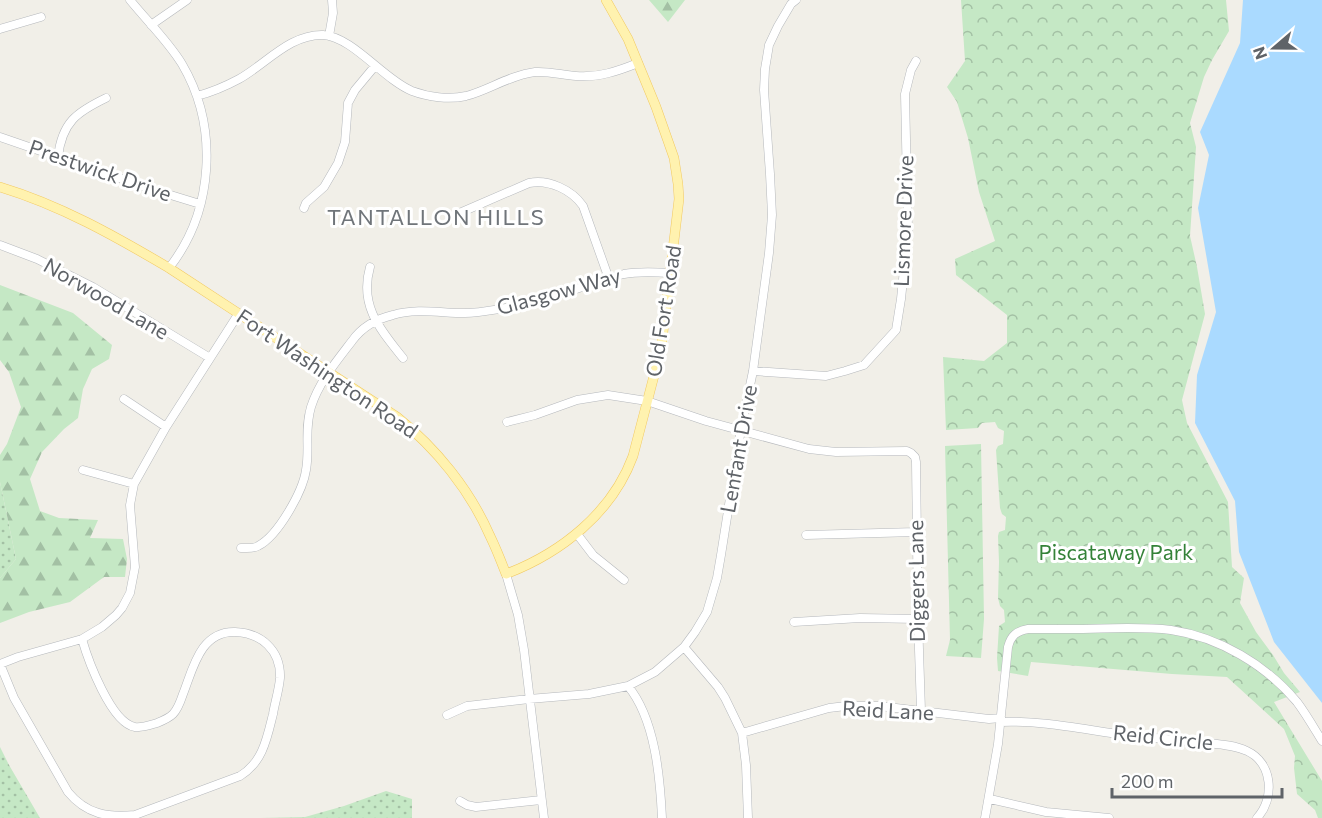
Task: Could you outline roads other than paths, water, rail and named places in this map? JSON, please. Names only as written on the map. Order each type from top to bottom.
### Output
[{"type":"main road","name":"Old Fort Road","points":[[506,574],[535,561],[577,534],[613,496],[627,471],[637,442],[661,349],[679,211],[678,184],[671,148],[638,63],[628,39],[606,0]]},
{"type":"main road","name":"Fort Washington Road","points":[[0,187],[50,205],[102,229],[169,268],[397,417],[434,451],[464,490],[490,534],[506,574]]},
{"type":"street","points":[[130,0],[181,63],[197,96],[205,126],[206,179],[200,204],[188,239],[169,268]]},
{"type":"street","points":[[151,25],[187,0]]},
{"type":"street","points":[[329,36],[333,13],[332,0]]},
{"type":"street","name":"Lenfant Drive","points":[[447,715],[467,706],[589,694],[628,686],[656,672],[684,647],[707,612],[717,578],[741,429],[753,371],[769,254],[772,215],[764,90],[765,69],[770,45],[778,26],[791,4],[796,0]]},
{"type":"street","points":[[0,29],[41,17]]},
{"type":"street","points":[[197,96],[240,79],[296,41],[314,36],[329,36],[350,46],[394,80],[411,90],[446,98],[466,96],[530,73],[594,76],[638,63]]},
{"type":"street","name":"Lismore Drive","points":[[753,371],[825,376],[844,371],[864,365],[896,330],[908,230],[905,94],[911,70],[916,62]]},
{"type":"street","points":[[304,208],[306,203],[324,187],[338,163],[345,142],[348,104],[355,90],[375,66]]},
{"type":"street","points":[[58,157],[61,139],[69,122],[82,111],[106,98]]},
{"type":"street","name":"Prestwick Drive","points":[[0,137],[200,204]]},
{"type":"street","points":[[455,215],[529,183],[543,182],[555,186],[572,194],[583,207],[609,279]]},
{"type":"street","name":"Norwood Lane","points":[[0,245],[37,259],[93,287],[210,358]]},
{"type":"street","points":[[370,267],[367,294],[371,312],[375,321],[403,358]]},
{"type":"street","name":"Glasgow Way","points":[[241,548],[257,547],[270,538],[300,491],[307,468],[308,421],[312,404],[329,371],[365,327],[375,321],[410,311],[466,313],[508,308],[626,274],[670,273]]},
{"type":"street","points":[[82,639],[103,692],[123,722],[136,727],[158,722],[174,712],[201,649],[211,640],[230,632],[241,632],[262,639],[276,655],[280,683],[267,739],[259,758],[237,778],[135,815],[98,817],[80,805],[68,792],[18,707],[0,664],[82,639],[102,627],[126,603],[135,567],[130,505],[134,484],[166,427],[239,313]]},
{"type":"street","points":[[507,422],[577,400],[608,395],[647,401],[741,429]]},
{"type":"street","points":[[124,399],[166,427]]},
{"type":"street","name":"Diggers Lane","points":[[741,429],[821,451],[899,450],[911,453],[915,457],[921,711]]},
{"type":"street","points":[[83,470],[134,484]]},
{"type":"street","points":[[806,535],[916,532]]},
{"type":"street","points":[[577,534],[593,555],[624,580]]},
{"type":"street","name":"Fort Washington Road","points":[[506,574],[518,615],[524,650],[543,818]]},
{"type":"street","points":[[794,622],[860,618],[918,619]]},
{"type":"street","points":[[985,818],[990,800],[1001,720],[1008,647],[1014,634],[1028,629],[1172,630],[1206,639],[1231,649],[1255,664],[1280,685],[1296,702],[1322,741]]},
{"type":"street","points":[[684,647],[718,687],[742,733],[748,818]]},
{"type":"street","points":[[628,686],[639,702],[652,741],[657,764],[662,818]]},
{"type":"street","name":"Reid Lane","points":[[742,733],[837,707],[870,706],[1001,720]]},
{"type":"street","name":"Reid Circle","points":[[1001,720],[1222,745],[1247,751],[1255,756],[1262,765],[1267,777],[1269,795],[1260,817]]},
{"type":"street","points":[[460,801],[476,807],[541,800]]},
{"type":"street","points":[[990,800],[1046,812],[1109,818]]},
{"type":"water","points":[[1243,0],[1322,0],[1322,703],[1274,642],[1239,552],[1235,501],[1195,423],[1197,375],[1216,312],[1198,208],[1209,155],[1200,132],[1240,43]]},
{"type":"district","name":"TANTALLON HILLS","points":[[436,217]]},
{"type":"park label","name":"Piscataway Park","points":[[1116,553]]}]
